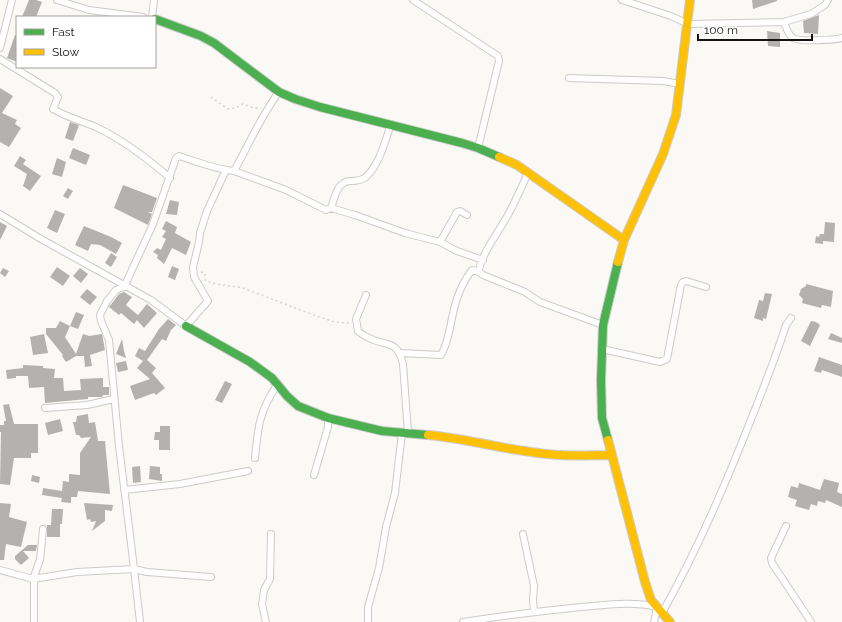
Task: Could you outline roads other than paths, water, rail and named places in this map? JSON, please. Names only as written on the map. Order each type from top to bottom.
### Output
[{"type":"street","points":[[0,48],[12,0]]},
{"type":"street","points":[[57,0],[89,10],[135,16]]},
{"type":"street","points":[[152,16],[154,0]]},
{"type":"street","points":[[413,0],[498,56],[499,61],[478,148]]},
{"type":"street","points":[[622,0],[670,16],[688,24],[784,22],[811,14],[825,5],[828,0]]},
{"type":"street","points":[[670,622],[651,600],[645,582],[602,418],[601,380],[603,325],[614,275],[624,240],[663,154],[676,115],[690,0]]},
{"type":"street","points":[[156,19],[214,43],[279,92],[320,107],[391,124],[478,148],[517,165],[624,240]]},
{"type":"street","points":[[784,22],[790,35],[793,38],[800,40],[842,38]]},
{"type":"street","points":[[0,59],[55,93],[58,98],[53,109],[96,127],[116,138],[154,164],[170,178]]},
{"type":"street","points":[[569,78],[663,81],[680,84]]},
{"type":"street","points":[[234,170],[267,109],[279,92]]},
{"type":"street","points":[[331,208],[342,183],[362,179],[374,168],[380,156],[391,124]]},
{"type":"street","points":[[140,622],[124,490],[109,340],[100,315],[108,300],[116,290],[126,285],[154,224],[176,158],[180,156],[210,167],[234,170],[286,190],[326,210],[331,208],[405,233],[440,242],[457,251],[483,260]]},
{"type":"street","points":[[186,326],[208,301],[194,277],[193,270],[200,233],[207,211],[226,170]]},
{"type":"street","points":[[479,272],[480,266],[489,246],[509,213],[528,173]]},
{"type":"street","points":[[440,242],[457,212],[460,211],[467,215]]},
{"type":"street","points":[[0,214],[41,239],[151,300],[197,333],[250,362],[272,378],[287,396],[298,406],[328,418],[363,427],[446,437],[491,446],[559,455],[612,455]]},
{"type":"street","points":[[400,353],[442,355],[457,298],[464,281],[472,270],[524,292],[540,302],[603,325]]},
{"type":"street","points":[[602,349],[664,362],[666,359],[681,285],[686,281],[706,287]]},
{"type":"street","points":[[366,295],[356,319],[358,331],[370,339],[392,345],[400,353],[403,364],[405,433],[395,493],[368,607],[368,622]]},
{"type":"street","points":[[654,622],[659,610],[680,582],[728,477],[770,372],[786,325],[791,318]]},
{"type":"street","points":[[255,458],[257,434],[261,415],[268,398],[277,385]]},
{"type":"street","points":[[44,408],[87,404],[114,399]]},
{"type":"street","points":[[314,475],[328,427],[328,418]]},
{"type":"street","points":[[124,490],[180,484],[248,471]]},
{"type":"street","points":[[786,526],[771,558],[772,564],[811,622]]},
{"type":"street","points":[[34,622],[33,579],[40,560],[43,529]]},
{"type":"street","points":[[266,622],[262,604],[264,590],[270,579],[271,534]]},
{"type":"street","points":[[523,534],[534,586],[534,612]]},
{"type":"street","points":[[0,570],[33,579],[77,572],[134,569],[147,572],[211,577]]},
{"type":"street","points":[[464,622],[534,612],[624,603],[642,603],[659,610]]}]
